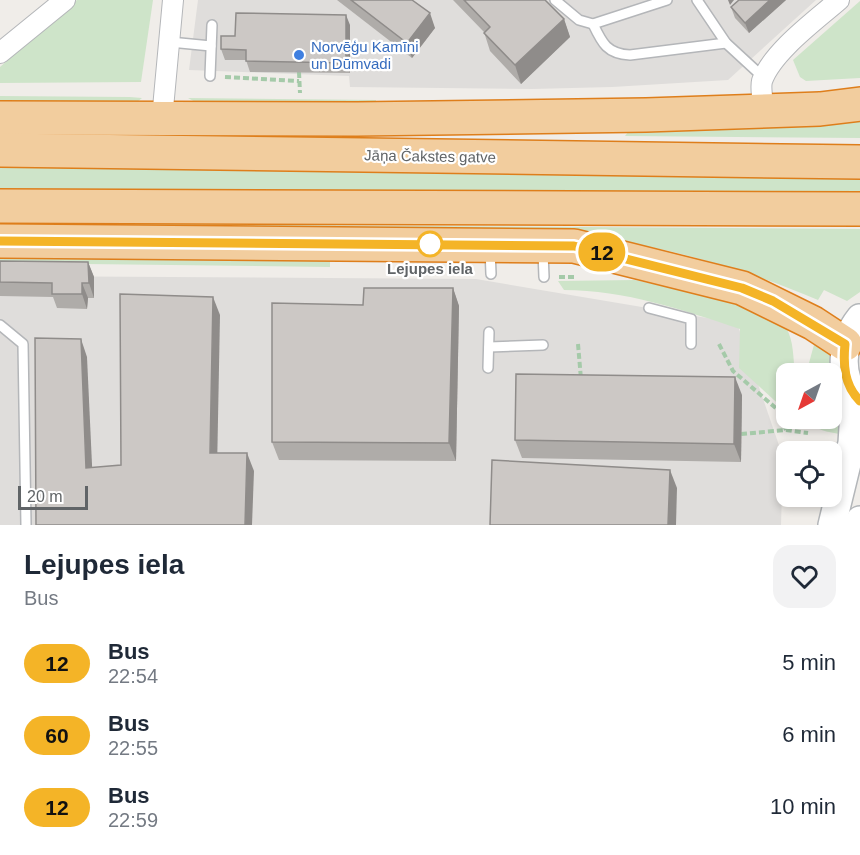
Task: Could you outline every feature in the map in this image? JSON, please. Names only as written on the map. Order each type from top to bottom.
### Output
[{"type":"highway","points":[[0,118],[623,115],[764,94],[820,109],[860,104]]},
{"type":"highway","name":"Jāņa Čakstes gatve","points":[[0,150],[860,162]]},
{"type":"highway","points":[[0,206],[860,209]]},
{"type":"highway","points":[[0,242],[543,262],[574,246],[724,282],[853,331]]},
{"type":"street","points":[[0,53],[65,0]]},
{"type":"street","points":[[162,119],[173,0]]},
{"type":"street","points":[[764,94],[781,54],[839,0]]},
{"type":"street","points":[[832,525],[852,443],[858,399],[847,380],[843,363],[853,331]]},
{"type":"street","points":[[858,525],[860,520]]},
{"type":"lane","points":[[555,0],[579,20],[594,24],[667,0]]},
{"type":"lane","points":[[698,0],[764,94]]},
{"type":"lane","points":[[594,24],[603,44],[616,54],[630,55],[726,43]]},
{"type":"lane","points":[[210,76],[212,26]]},
{"type":"lane","points":[[170,42],[211,46]]},
{"type":"lane","points":[[649,308],[690,319],[691,344]]},
{"type":"lane","points":[[0,324],[23,344],[26,525]]},
{"type":"lane","points":[[488,368],[489,332]]},
{"type":"lane","points":[[489,347],[543,345]]},
{"type":"path","points":[[299,72],[300,93]]},
{"type":"path","points":[[210,76],[299,81]]},
{"type":"path","points":[[578,344],[581,382]]},
{"type":"path","points":[[719,344],[733,371],[778,410],[786,430]]},
{"type":"path","points":[[741,434],[786,430],[808,433]]},
{"type":"shaded area","points":[[198,0],[816,0],[728,80],[532,89],[350,87],[349,76],[189,70]]},
{"type":"shaded area","points":[[0,276],[476,279],[737,323],[778,441],[776,507],[782,507],[781,525],[0,525]]},
{"type":"green space","points":[[77,0],[153,0],[141,82],[0,83],[0,67]]},
{"type":"green space","points":[[860,1],[860,78],[806,81],[800,77],[793,60]]},
{"type":"green space","points":[[0,96],[142,98],[137,102],[0,104]]},
{"type":"green space","points":[[188,98],[376,100],[376,103],[199,104]]},
{"type":"green space","points":[[860,121],[860,138],[625,136],[628,132]]},
{"type":"green space","points":[[0,167],[860,173],[860,196],[0,192]]},
{"type":"green space","points":[[0,218],[285,222],[287,225],[860,229],[860,292],[847,301],[824,290],[818,300],[765,279],[711,262],[655,248],[599,238],[0,230]]},
{"type":"green space","points":[[0,255],[330,260],[330,267],[0,263]]},
{"type":"green space","points":[[635,280],[760,313],[776,320],[786,328],[792,344],[794,363],[776,363],[776,402],[739,368],[740,329],[654,302],[609,293],[564,290],[558,281]]},
{"type":"green space","points":[[815,341],[828,344],[833,363],[809,363]]},
{"type":"green space","points":[[842,396],[844,435],[819,429],[842,429]]},
{"type":"building","points":[[351,0],[412,0],[430,13],[407,43]]},
{"type":"building","points":[[464,0],[545,0],[564,19],[515,65],[484,33],[490,27]]},
{"type":"building","points":[[739,0],[770,0],[745,23],[731,7]]},
{"type":"building","points":[[236,13],[346,15],[346,63],[246,61],[246,50],[221,49],[221,36],[235,36]]},
{"type":"building","points":[[0,261],[88,262],[89,283],[82,283],[82,294],[52,294],[52,283],[0,282]]},
{"type":"building","points":[[364,288],[453,288],[449,443],[272,442],[272,303],[363,305]]},
{"type":"building","points":[[120,294],[213,297],[210,453],[247,453],[245,525],[36,525],[35,338],[81,339],[86,468],[121,465]]},
{"type":"building","points":[[516,374],[735,377],[734,444],[515,440]]},
{"type":"building","points":[[492,460],[670,470],[668,525],[490,525]]},
{"type":"bus line","name":"12","points":[[0,241],[574,246],[724,282],[773,301],[845,344],[843,363],[847,380],[860,401]]},
{"type":"place","name":"Norvēģu Kamīni un Dūmvadi","points":[[299,55]]},
{"type":"place","name":"Lejupes iela","points":[[430,244]]}]
